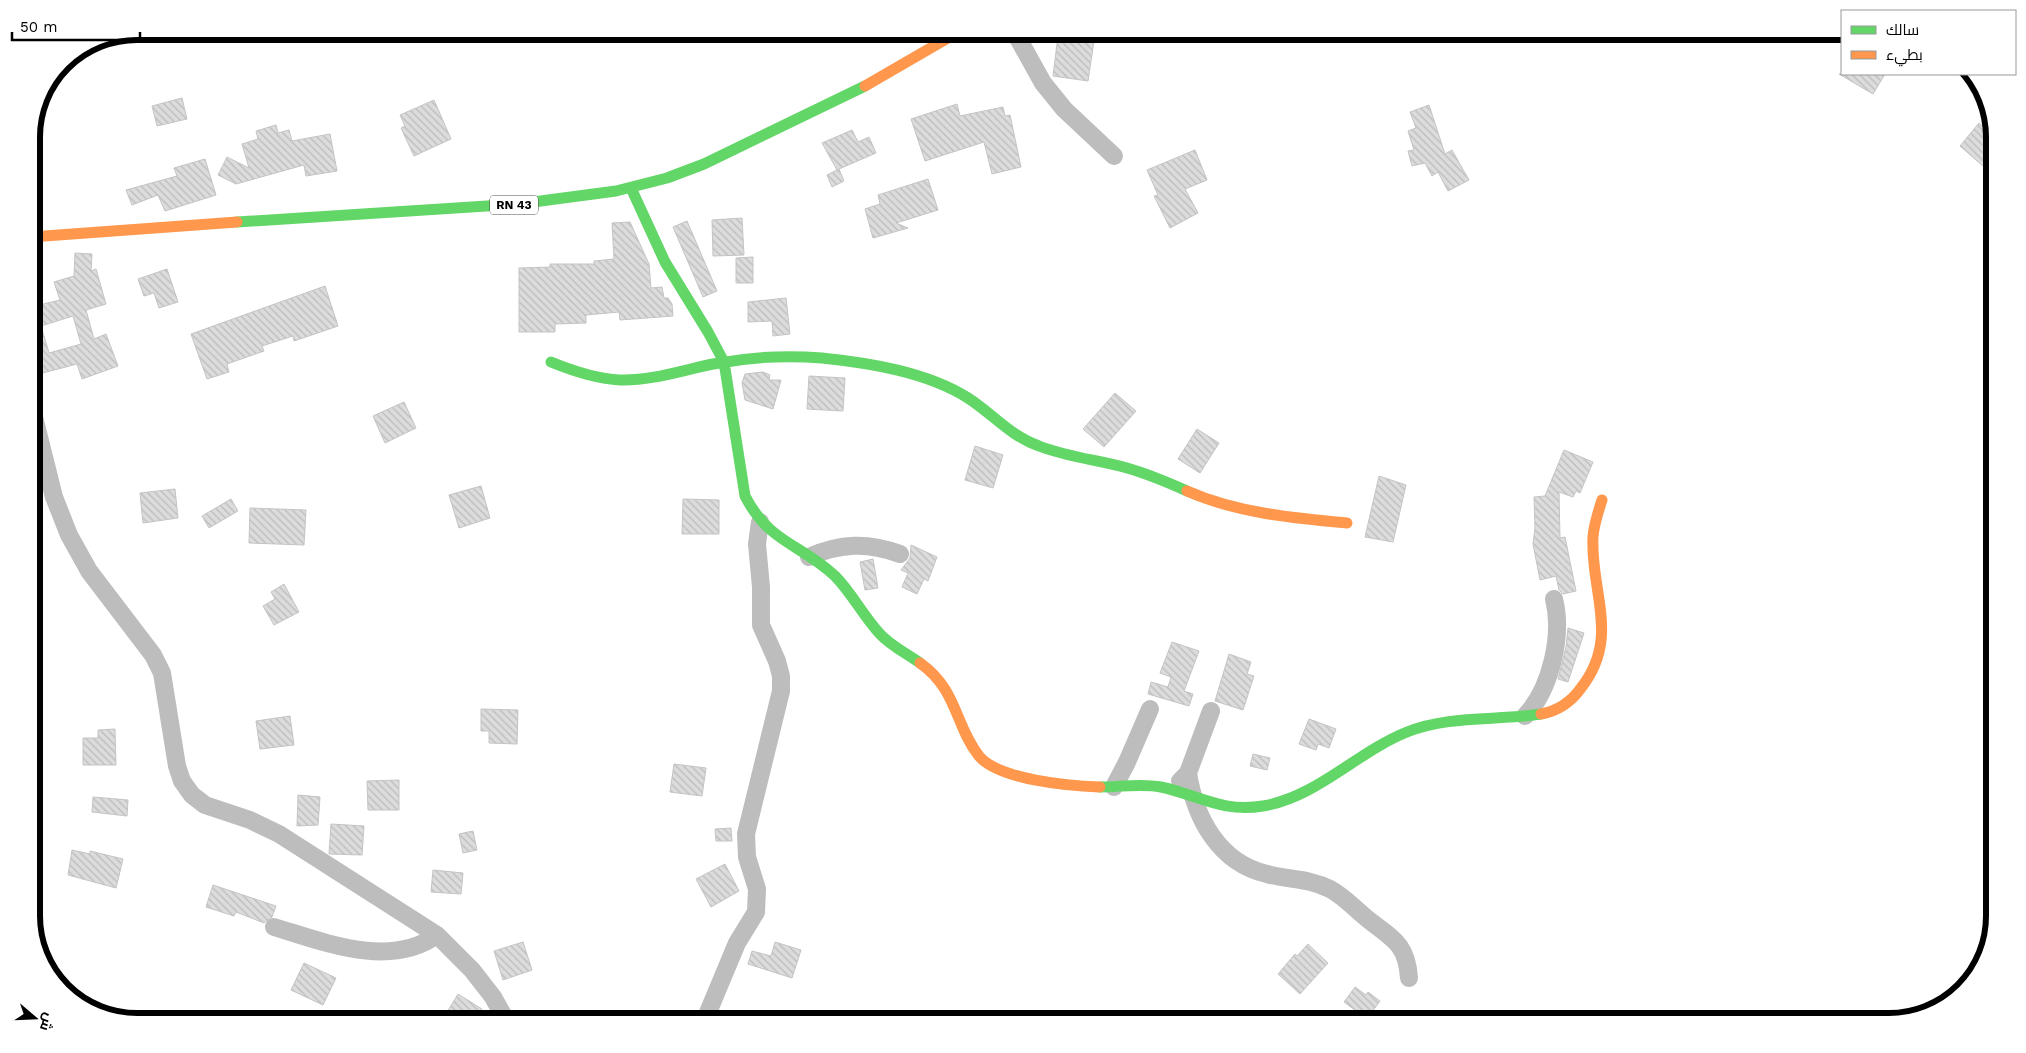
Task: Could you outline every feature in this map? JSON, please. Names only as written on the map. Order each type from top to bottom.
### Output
[{"type":"street","name":"RN 43","points":[[40,235],[88,230],[518,204],[581,198],[631,188],[682,173],[777,130],[914,60],[946,40]]},
{"type":"street","points":[[1019,40],[1043,83],[1064,109],[1114,156]]},
{"type":"street","points":[[631,188],[652,238],[677,285],[717,345],[724,362],[746,496],[760,522],[775,536],[828,569],[843,584],[867,620],[881,636],[930,669],[942,682],[973,747],[980,758],[990,766],[1039,780],[1076,786],[1114,787],[1137,785],[1160,787],[1236,810],[1265,806],[1312,790],[1369,751],[1409,731],[1430,726],[1554,712],[1570,703],[1582,690],[1595,665],[1601,646],[1603,618],[1593,556],[1593,536],[1602,500]]},
{"type":"street","points":[[552,362],[577,373],[596,377],[632,380],[724,362],[780,357],[835,360],[890,370],[948,387],[968,398],[1004,428],[1025,440],[1048,449],[1140,471],[1215,503],[1268,514],[1347,523]]},
{"type":"street","points":[[40,438],[54,497],[69,535],[89,571],[153,656],[162,674],[178,766],[182,781],[192,795],[205,805],[250,820],[279,834],[437,935],[472,970],[492,996],[502,1013]]},
{"type":"street","points":[[708,1013],[737,943],[756,912],[757,889],[747,857],[746,834],[781,684],[777,661],[761,624],[761,586],[757,544],[760,522]]},
{"type":"street","points":[[809,557],[838,546],[854,545],[870,545],[900,554]]},
{"type":"street","points":[[1525,716],[1536,704],[1544,690],[1548,674],[1558,627],[1554,599]]},
{"type":"street","points":[[1114,787],[1150,710]]},
{"type":"street","points":[[1160,787],[1181,781],[1188,773],[1211,711]]},
{"type":"street","points":[[1188,773],[1192,798],[1200,819],[1233,859],[1250,869],[1268,875],[1309,880],[1329,888],[1347,900],[1401,945],[1408,961],[1409,978]]},
{"type":"street","points":[[274,927],[331,944],[376,951],[413,948],[437,935]]},
{"type":"building","points":[[1058,40],[1094,41],[1088,81],[1053,76]]},
{"type":"building","points":[[1839,74],[1884,75],[1873,94]]},
{"type":"building","points":[[182,98],[187,119],[157,126],[152,106]]},
{"type":"building","points":[[434,100],[451,139],[414,156],[401,128],[405,126],[400,115]]},
{"type":"building","points":[[957,104],[960,116],[1003,107],[1005,116],[1010,115],[1021,167],[992,174],[984,142],[925,161],[911,119]]},
{"type":"building","points":[[1429,105],[1445,154],[1452,150],[1469,180],[1448,191],[1438,172],[1432,176],[1425,163],[1412,166],[1408,151],[1414,150],[1408,131],[1416,128],[1410,112]]},
{"type":"building","points":[[1979,123],[1986,129],[1986,165],[1984,167],[1960,146]]},
{"type":"building","points":[[276,125],[278,133],[289,130],[292,141],[330,134],[337,171],[306,176],[304,165],[236,184],[218,175],[227,157],[249,168],[242,144],[258,139],[256,131]]},
{"type":"building","points":[[852,130],[858,142],[869,137],[876,153],[839,169],[844,181],[832,187],[827,175],[837,170],[822,143]]},
{"type":"building","points":[[1195,150],[1207,180],[1185,189],[1198,213],[1170,228],[1154,196],[1158,195],[1147,170]]},
{"type":"building","points":[[205,159],[216,195],[165,211],[158,195],[132,205],[126,190],[177,176],[174,168]]},
{"type":"building","points":[[928,179],[938,210],[896,223],[908,228],[873,238],[865,209],[880,204],[878,195]]},
{"type":"building","points":[[742,218],[744,255],[713,256],[712,220]]},
{"type":"building","points":[[687,221],[717,291],[703,297],[673,227]]},
{"type":"building","points":[[630,222],[649,264],[651,288],[662,287],[664,298],[668,298],[672,304],[673,316],[620,320],[619,312],[586,315],[586,323],[555,324],[555,332],[519,332],[519,268],[550,267],[550,264],[594,264],[594,261],[614,259],[612,223]]},
{"type":"building","points":[[75,253],[92,254],[91,271],[96,269],[106,304],[86,310],[94,339],[106,334],[118,366],[82,379],[77,364],[40,374],[40,305],[60,300],[54,282],[74,276]],"holes":[[[73,316],[81,344],[49,353],[41,326]]]},
{"type":"building","points":[[753,257],[753,283],[736,283],[736,258]]},
{"type":"building","points":[[167,269],[178,302],[159,308],[154,293],[144,296],[138,279]]},
{"type":"building","points":[[325,286],[338,326],[294,341],[293,336],[262,346],[264,351],[227,364],[229,372],[207,379],[191,334]]},
{"type":"building","points":[[786,298],[790,334],[773,336],[772,321],[748,322],[748,302]]},
{"type":"building","points":[[763,372],[770,375],[769,380],[781,380],[773,409],[745,400],[742,383],[745,374]]},
{"type":"building","points":[[809,376],[845,378],[843,411],[807,409]]},
{"type":"building","points":[[1115,393],[1136,411],[1104,447],[1083,429]]},
{"type":"building","points":[[404,402],[416,428],[385,443],[373,416]]},
{"type":"building","points":[[1197,429],[1219,443],[1200,473],[1178,459]]},
{"type":"building","points":[[975,446],[1003,455],[993,488],[965,480]]},
{"type":"building","points":[[1564,450],[1593,462],[1580,493],[1576,491],[1573,497],[1559,492],[1560,538],[1565,537],[1576,591],[1563,594],[1559,590],[1556,576],[1540,580],[1533,544],[1535,528],[1534,497],[1545,496]]},
{"type":"building","points":[[1379,476],[1406,485],[1393,542],[1365,537]]},
{"type":"building","points":[[481,486],[490,518],[459,528],[449,495]]},
{"type":"building","points":[[175,489],[178,518],[143,523],[140,493]]},
{"type":"building","points":[[231,499],[238,511],[209,528],[202,516]]},
{"type":"building","points":[[683,499],[719,500],[719,534],[682,534]]},
{"type":"building","points":[[250,508],[306,510],[304,545],[249,543]]},
{"type":"building","points":[[911,545],[937,557],[928,581],[924,579],[917,594],[902,587],[908,573],[901,570],[910,558]]},
{"type":"building","points":[[873,559],[878,588],[865,590],[860,562]]},
{"type":"building","points":[[284,584],[299,612],[274,625],[263,606],[275,599],[271,592]]},
{"type":"building","points":[[1568,628],[1584,633],[1568,682],[1558,679],[1566,647]]},
{"type":"building","points":[[1172,642],[1199,651],[1184,691],[1193,694],[1189,706],[1148,694],[1151,682],[1168,687],[1171,677],[1160,673]]},
{"type":"building","points":[[1229,654],[1251,662],[1247,674],[1254,676],[1243,710],[1215,701]]},
{"type":"building","points":[[481,709],[518,710],[517,744],[489,743],[489,731],[481,731]]},
{"type":"building","points":[[290,716],[294,745],[260,749],[256,721]]},
{"type":"building","points":[[1309,719],[1336,729],[1329,748],[1318,744],[1316,750],[1299,744]]},
{"type":"building","points":[[115,729],[116,765],[83,765],[83,738],[98,738],[98,730]]},
{"type":"building","points":[[1253,754],[1270,758],[1267,770],[1250,766]]},
{"type":"building","points":[[674,764],[706,768],[702,796],[670,792]]},
{"type":"building","points":[[399,780],[399,810],[368,810],[367,781]]},
{"type":"building","points":[[298,795],[320,797],[318,825],[297,826]]},
{"type":"building","points":[[93,797],[128,800],[127,816],[92,812]]},
{"type":"building","points":[[331,824],[364,826],[362,855],[329,854]]},
{"type":"building","points":[[731,828],[732,841],[716,841],[715,829]]},
{"type":"building","points":[[473,831],[477,850],[463,853],[459,834]]},
{"type":"building","points":[[72,850],[90,854],[90,851],[123,859],[116,888],[68,875]]},
{"type":"building","points":[[725,864],[739,891],[711,907],[696,879]]},
{"type":"building","points":[[433,870],[463,873],[461,894],[431,892]]},
{"type":"building","points":[[213,885],[276,906],[272,917],[264,923],[236,912],[234,916],[206,907]]},
{"type":"building","points":[[523,942],[532,970],[503,980],[494,951]]},
{"type":"building","points":[[775,942],[801,950],[792,978],[748,964],[752,951],[771,956]]},
{"type":"building","points":[[1308,944],[1328,963],[1300,994],[1278,974],[1295,954],[1297,956]]},
{"type":"building","points":[[304,963],[336,978],[323,1005],[291,990]]},
{"type":"building","points":[[1355,987],[1366,995],[1368,992],[1380,1001],[1371,1013],[1359,1013],[1344,1002]]},
{"type":"building","points":[[458,994],[482,1009],[480,1013],[446,1013]]},
{"type":"traffic: fast","points":[[237,222],[518,204],[616,191],[667,178],[704,164],[865,86]]},
{"type":"traffic: fast","points":[[631,188],[665,262],[724,362],[745,496],[755,512],[775,534],[810,556],[835,576],[880,634],[920,663]]},
{"type":"traffic: fast","points":[[551,362],[585,374],[620,380],[655,377],[713,364],[768,357],[822,358],[898,370],[935,381],[952,389],[977,404],[1019,437],[1029,442],[1060,453],[1135,470],[1187,491]]},
{"type":"traffic: fast","points":[[1100,787],[1153,786],[1174,790],[1223,805],[1249,808],[1263,806],[1283,801],[1319,784],[1371,751],[1407,732],[1439,723],[1541,714]]},
{"type":"traffic: slow","points":[[865,86],[944,40]]},
{"type":"traffic: slow","points":[[40,236],[237,222]]},
{"type":"traffic: slow","points":[[1187,491],[1226,505],[1245,509],[1347,523]]},
{"type":"traffic: slow","points":[[1541,714],[1558,708],[1577,693],[1593,669],[1599,651],[1602,632],[1593,557],[1593,537],[1602,500]]},
{"type":"traffic: slow","points":[[920,663],[942,684],[971,744],[979,756],[989,764],[1002,771],[1036,780],[1100,787]]}]
